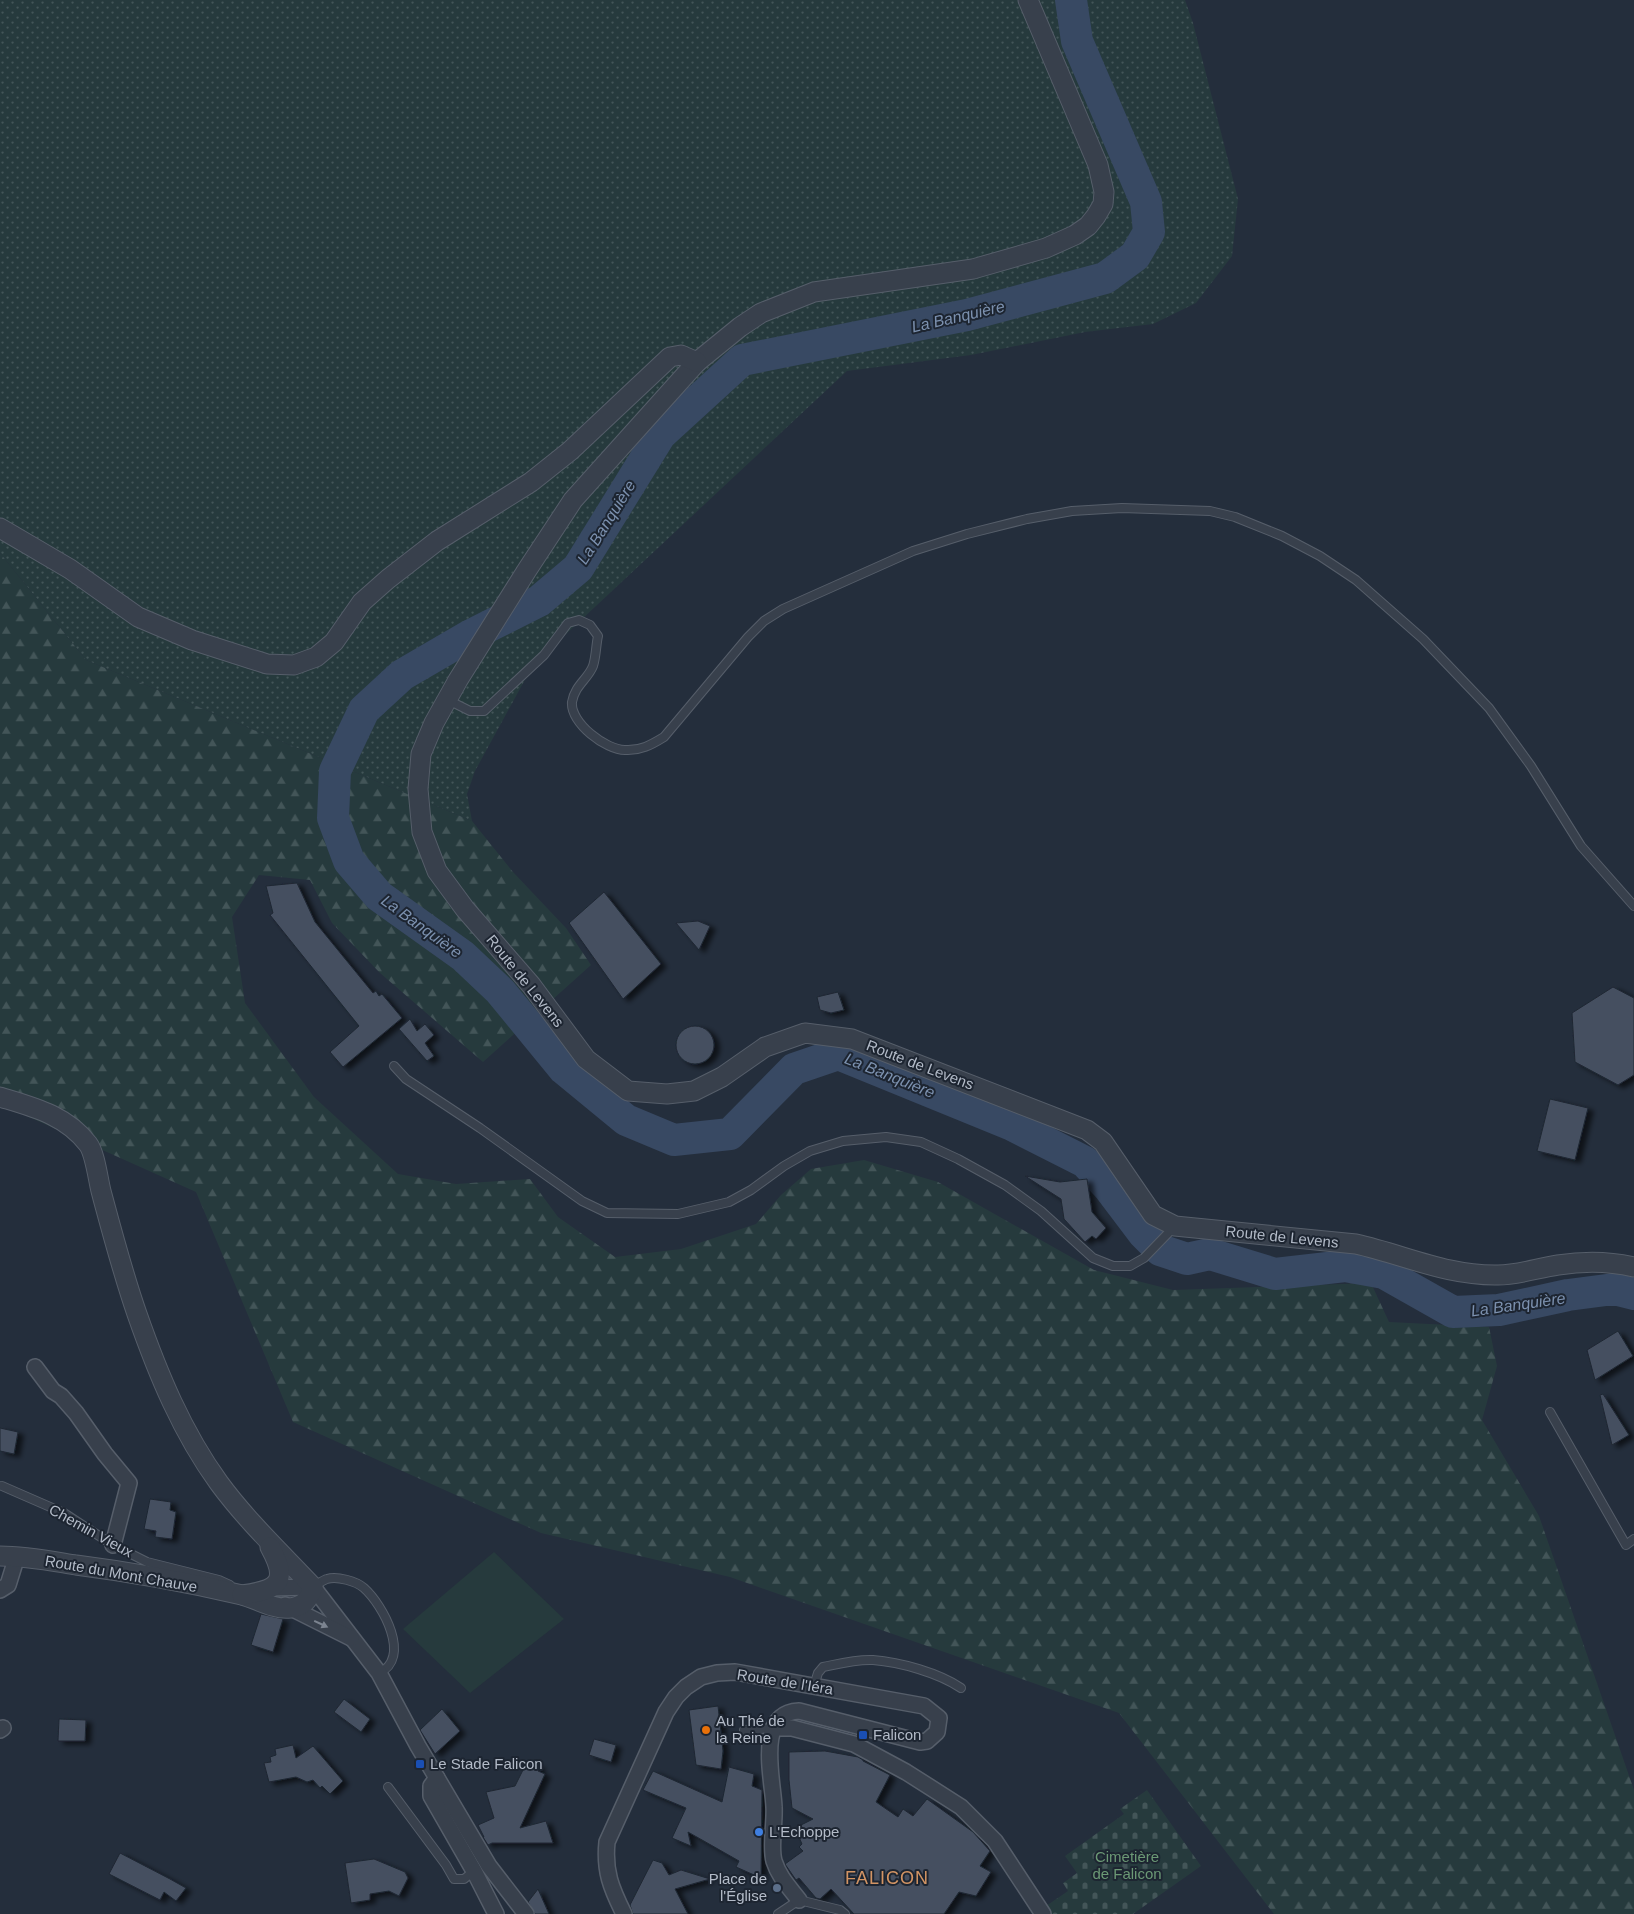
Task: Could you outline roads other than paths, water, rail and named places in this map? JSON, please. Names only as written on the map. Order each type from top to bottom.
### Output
[{"type":"street","name":"Route de Levens","points":[[1028,0],[1098,166],[1102,181],[1103,204],[1096,216],[1088,226],[1075,235],[1046,248],[973,269],[814,292],[761,313],[740,327],[697,362],[573,500],[458,680],[434,723],[422,754],[418,789],[422,832],[437,871],[465,909],[531,985],[586,1059],[628,1091],[666,1094],[694,1091],[722,1077],[765,1047],[805,1033],[852,1039],[1086,1130],[1104,1142],[1153,1215],[1171,1230],[1356,1244],[1378,1249],[1439,1269],[1468,1274],[1499,1275],[1584,1262],[1608,1262],[1634,1266]]},
{"type":"street","points":[[0,528],[70,569],[138,617],[192,640],[267,664],[294,665],[316,657],[334,642],[362,602],[437,541],[531,482],[570,452],[670,356],[681,355],[697,362]]},
{"type":"street","points":[[0,1097],[40,1109],[63,1120],[78,1132],[90,1146],[136,1313],[162,1380],[186,1432],[220,1484],[264,1537],[313,1587],[379,1673],[437,1778],[489,1866],[526,1914]]},
{"type":"street","points":[[35,1367],[53,1391],[62,1396],[76,1413],[105,1454],[129,1483],[113,1545]]},
{"type":"street","points":[[264,1537],[278,1565],[276,1585],[282,1603],[288,1608],[355,1640]]},
{"type":"street","points":[[0,1590],[8,1585],[8,1556]]},
{"type":"street","name":"Route du Mont Chauve","points":[[8,1556],[114,1570],[236,1594],[274,1606],[288,1608]]},
{"type":"street","points":[[236,1594],[258,1593],[276,1585],[313,1587]]},
{"type":"street","points":[[288,1608],[304,1604],[309,1598],[313,1587]]},
{"type":"street","name":"Route de l'Iéra","points":[[624,1914],[606,1872],[607,1842],[666,1712],[676,1697],[686,1687],[701,1677],[717,1673],[735,1672],[924,1706],[939,1718],[937,1732],[927,1741],[920,1742],[799,1711],[785,1713],[780,1717],[774,1728]]},
{"type":"street","points":[[799,1900],[780,1876],[773,1858],[774,1806],[770,1750],[774,1728],[792,1728],[854,1744],[906,1772],[961,1807],[995,1841],[1043,1914]]},
{"type":"street","points":[[437,1778],[431,1786],[431,1796],[496,1914]]},
{"type":"lane","points":[[448,700],[470,711],[484,712],[544,655],[568,623],[579,620],[590,625],[598,636],[592,667],[579,684],[572,702],[573,712],[580,723],[605,745],[622,750],[638,750],[650,746],[664,737],[748,637],[764,621],[791,605],[913,551],[1027,519],[1072,511],[1122,508],[1210,511],[1235,517],[1282,536],[1320,556],[1356,580],[1422,639],[1489,708],[1531,766],[1581,846],[1634,906]]},
{"type":"lane","points":[[394,1066],[406,1079],[582,1201],[607,1213],[678,1214],[729,1202],[751,1190],[784,1166],[810,1151],[842,1141],[886,1137],[922,1142],[1005,1185],[1041,1211],[1093,1258],[1113,1266],[1130,1266],[1144,1258],[1171,1230]]},
{"type":"lane","points":[[1550,1412],[1626,1545],[1634,1539]]},
{"type":"lane","name":"Chemin Vieux","points":[[2,1486],[64,1513],[113,1545],[147,1562],[219,1580],[230,1585],[236,1594]]},
{"type":"lane","points":[[313,1587],[327,1579],[338,1578],[349,1581],[363,1587],[378,1605],[394,1638],[395,1651],[390,1666],[387,1670],[379,1673]]},
{"type":"lane","points":[[814,1686],[818,1673],[823,1667],[871,1660],[897,1663],[948,1680],[961,1688]]},
{"type":"lane","points":[[744,1730],[774,1728]]},
{"type":"lane","points":[[388,1787],[446,1865],[454,1879],[464,1879],[474,1871]]},
{"type":"lane","points":[[778,1914],[799,1900],[840,1910],[845,1914]]},
{"type":"waterway","name":"La Banquière","points":[[1071,0],[1077,41],[1146,202],[1149,232],[1135,256],[1105,278],[967,315],[742,360],[660,435],[578,568],[539,601],[469,636],[402,675],[364,710],[335,771],[333,818],[349,861],[379,896],[463,956],[500,991],[564,1069],[626,1120],[674,1140],[730,1134],[794,1069],[838,1054],[1012,1125],[1085,1162],[1110,1189],[1144,1234],[1160,1250],[1187,1259],[1210,1254],[1275,1274],[1345,1266],[1384,1273],[1453,1312],[1499,1310],[1568,1295],[1614,1289],[1634,1294]]},
{"type":"place","name":"Au Thé de la Reine","points":[[706,1730]]},
{"type":"place","name":"Falicon","points":[[863,1735]]},
{"type":"place","name":"Le Stade Falicon","points":[[420,1764]]},
{"type":"place","name":"L'Echoppe","points":[[759,1832]]},
{"type":"place","name":"Place de l'Église","points":[[777,1888]]},
{"type":"district","name":"FALICON","points":[[887,1878]]},
{"type":"park label","name":"Cimetière de Falicon","points":[[1127,1866]]}]
